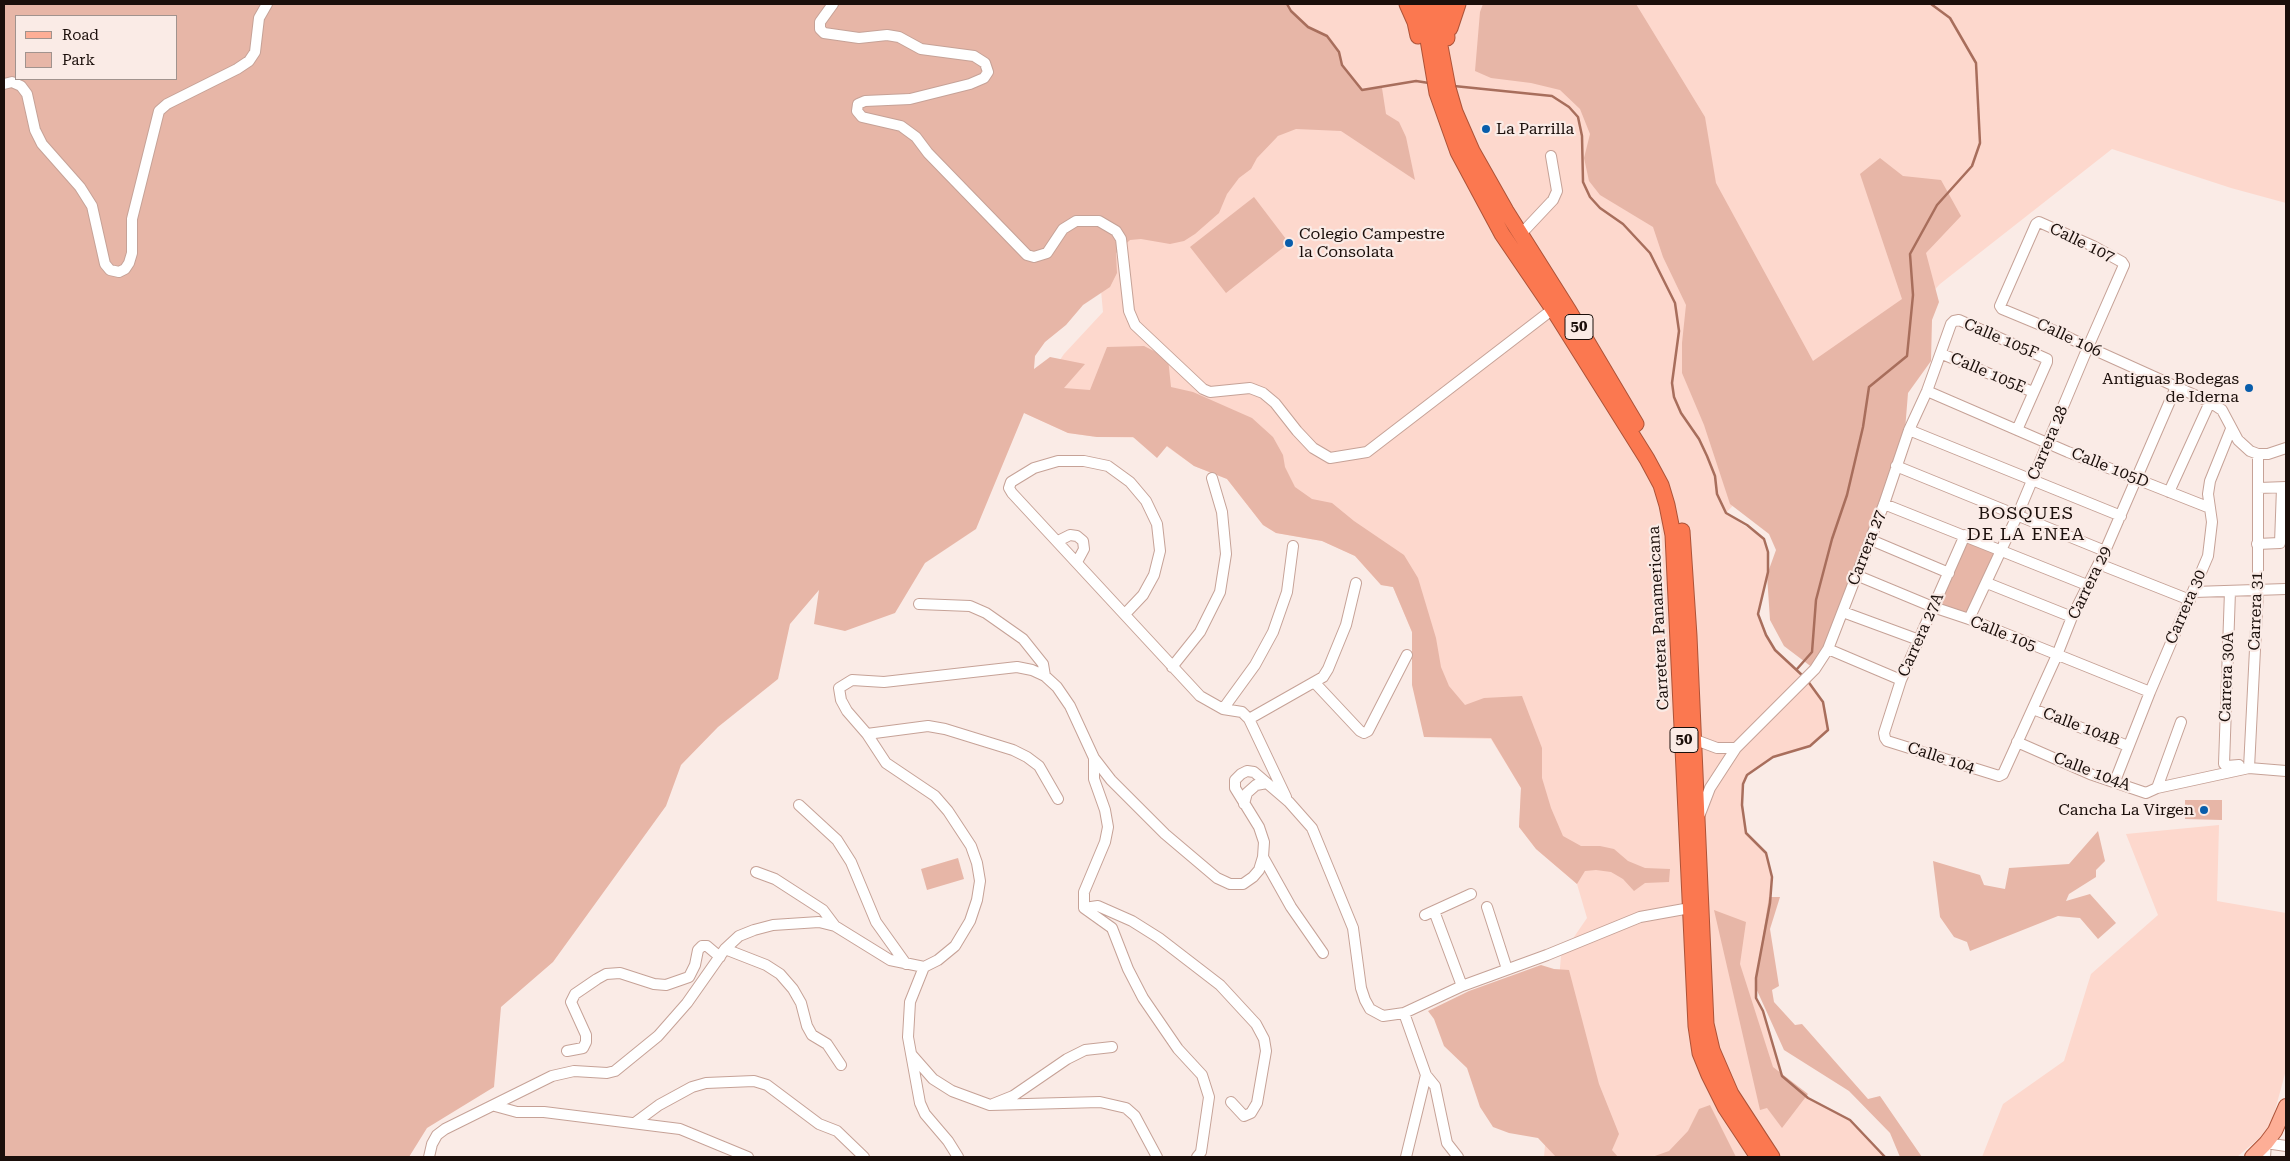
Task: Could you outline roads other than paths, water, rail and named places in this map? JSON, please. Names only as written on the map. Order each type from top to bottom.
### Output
[{"type":"highway","points":[[1407,4],[1415,22],[1427,96],[1440,138],[1473,200],[1502,234]]},
{"type":"highway","name":"Carretera Panamericana","points":[[1422,4],[1431,67],[1441,109],[1458,152],[1506,211],[1521,234],[1655,454],[1674,496],[1681,522],[1685,552],[1706,1024],[1712,1050],[1732,1094],[1772,1157]]},
{"type":"highway","name":"Carretera Panamericana","points":[[1432,4],[1452,100],[1480,180],[1502,234],[1553,309],[1647,459],[1660,485],[1671,519],[1684,739],[1696,1026],[1700,1053],[1725,1106],[1758,1157]]},
{"type":"highway","points":[[1444,4],[1448,54],[1459,104],[1468,128],[1494,175],[1506,211]]},
{"type":"highway","points":[[1447,37],[1458,4]]},
{"type":"main road","points":[[2252,1157],[2266,1143],[2282,1119],[2286,1106]]},
{"type":"street","points":[[4,84],[12,82],[21,86],[27,94],[35,130],[42,144],[80,187],[92,206],[105,264],[110,270],[119,272],[129,263],[132,252],[132,219],[159,112],[166,104],[237,69],[249,61],[255,52],[259,18],[268,4]]},
{"type":"street","points":[[832,4],[820,22],[820,29],[824,33],[859,38],[899,37],[921,49],[974,56],[986,63],[988,72],[984,78],[970,84],[910,99],[865,101],[858,104],[857,111],[862,117],[901,126],[916,137],[928,153],[1027,255],[1034,258],[1047,253],[1063,229],[1076,220],[1099,221],[1116,231],[1121,240],[1129,311],[1135,324],[1203,389],[1210,392],[1250,388],[1263,394],[1275,403],[1297,431],[1314,448],[1330,458],[1367,452],[1553,309]]},
{"type":"street","points":[[1521,234],[1554,200],[1557,191],[1551,156]]},
{"type":"street","name":"Calle 107","points":[[2000,306],[2036,224],[2039,222],[2093,246],[2124,265]]},
{"type":"street","name":"Carrera 28","points":[[1969,619],[2018,514],[2124,265]]},
{"type":"street","name":"Calle 106","points":[[2000,306],[2002,309],[2055,330],[2088,347],[2210,402],[2222,410],[2238,440],[2250,451],[2258,454]]},
{"type":"street","name":"Carrera 27","points":[[1698,823],[1710,788],[1736,748],[1815,669],[1828,649],[1871,540],[1896,466],[1954,320]]},
{"type":"street","name":"Calle 105F","points":[[1954,320],[1958,320],[2047,358],[2048,362],[2033,392]]},
{"type":"street","name":"Calle 105E","points":[[1942,354],[2033,392]]},
{"type":"street","name":"Carrera 29","points":[[1999,776],[2003,774],[2057,655],[2072,617],[2121,516],[2176,387]]},
{"type":"street","name":"Calle 105D","points":[[1927,391],[2137,480],[2210,508]]},
{"type":"street","points":[[2017,430],[2033,392]]},
{"type":"street","points":[[2169,492],[2210,402]]},
{"type":"street","name":"Carrera 30","points":[[2115,781],[2150,692],[2208,556],[2211,539],[2208,494],[2210,481],[2231,429]]},
{"type":"street","points":[[1910,430],[2121,516]]},
{"type":"street","points":[[2258,454],[2286,448]]},
{"type":"street","name":"Carrera 31","points":[[2249,766],[2258,590],[2258,454]]},
{"type":"street","points":[[1125,614],[1142,595],[1154,575],[1160,551],[1157,524],[1146,500],[1130,482],[1108,466],[1084,461],[1058,461],[1034,468],[1011,482],[1009,488],[1012,493],[1200,696],[1223,709],[1242,712],[1249,719],[1289,802]]},
{"type":"street","points":[[1896,466],[2105,551]]},
{"type":"street","points":[[1172,667],[1200,632],[1220,592],[1226,554],[1222,512],[1212,478]]},
{"type":"street","points":[[2257,544],[2280,543],[2284,488],[2259,488]]},
{"type":"street","points":[[1884,504],[2087,585]]},
{"type":"street","points":[[1058,541],[1070,534],[1077,536],[1083,541],[1084,548],[1077,562]]},
{"type":"street","name":"Carrera 27A","points":[[1885,738],[1884,733],[1901,680],[1965,535]]},
{"type":"street","points":[[1871,540],[1949,573]]},
{"type":"street","points":[[1223,709],[1255,665],[1273,632],[1288,592],[1293,546]]},
{"type":"street","points":[[2099,564],[2192,596],[2230,591],[2286,589]]},
{"type":"street","name":"Calle 105","points":[[1856,575],[2150,692]]},
{"type":"street","points":[[1249,719],[1323,677],[1346,625],[1356,583]]},
{"type":"street","points":[[1987,583],[2072,617]]},
{"type":"street","name":"Carrera 30A","points":[[2224,764],[2230,591]]},
{"type":"street","points":[[919,604],[970,606],[986,613],[1023,639],[1043,664],[1045,676]]},
{"type":"street","points":[[1843,612],[1919,640]]},
{"type":"street","points":[[1828,649],[1901,680]]},
{"type":"street","points":[[1315,683],[1364,733],[1368,731],[1407,655]]},
{"type":"street","points":[[429,1157],[432,1144],[437,1135],[552,1076],[574,1071],[607,1073],[615,1071],[658,1036],[688,1003],[722,953],[739,936],[772,924],[819,922],[834,926],[890,960],[924,967],[938,960],[955,946],[970,921],[977,900],[980,881],[977,863],[970,846],[948,811],[935,796],[886,763],[841,700],[840,688],[852,680],[884,682],[1017,667],[1032,670],[1045,676],[1057,687],[1070,706],[1094,758],[1111,780],[1165,834],[1217,878],[1230,884],[1243,884],[1253,878],[1259,870],[1263,857],[1264,842],[1259,827],[1234,788],[1235,780],[1241,774],[1247,771],[1254,772],[1289,802],[1312,828],[1353,928],[1361,988],[1365,1000],[1370,1009],[1383,1016],[1404,1013],[1462,986],[1547,955],[1640,917],[1690,908]]},
{"type":"street","name":"Calle 104B","points":[[2033,709],[2128,746]]},
{"type":"street","points":[[2157,788],[2181,722]]},
{"type":"street","points":[[867,734],[928,726],[945,729],[1013,750],[1039,766],[1058,799]]},
{"type":"street","name":"Calle 104","points":[[1885,738],[1887,741],[1999,776]]},
{"type":"street","points":[[1693,739],[1717,748],[1736,748]]},
{"type":"street","name":"Calle 104A","points":[[2017,742],[2090,774],[2146,793],[2157,788],[2249,766]]},
{"type":"street","points":[[1084,908],[1084,892],[1105,842],[1108,826],[1105,810],[1094,779],[1094,758]]},
{"type":"street","name":"Calle 104A","points":[[2224,764],[2227,766],[2249,766],[2286,772]]},
{"type":"street","points":[[1244,804],[1248,793],[1256,785],[1266,783]]},
{"type":"street","points":[[799,805],[837,840],[851,862],[876,922],[906,964]]},
{"type":"street","points":[[1263,857],[1291,907],[1323,953]]},
{"type":"street","points":[[756,872],[775,879],[823,910],[834,926]]},
{"type":"street","points":[[1462,986],[1430,913],[1471,894]]},
{"type":"street","points":[[1084,908],[1098,906],[1132,921],[1160,938],[1220,985],[1256,1024],[1264,1039],[1266,1051],[1257,1103],[1251,1113],[1244,1116],[1231,1102]]},
{"type":"street","points":[[1487,907],[1507,969]]},
{"type":"street","points":[[1084,908],[1112,928],[1128,970],[1143,998],[1178,1049],[1202,1075],[1207,1085],[1209,1098],[1201,1152],[1197,1157]]},
{"type":"street","points":[[567,1051],[583,1048],[586,1042],[586,1035],[571,1002],[575,994],[606,974],[620,973],[666,986],[689,977],[696,965],[698,950],[702,946],[707,946],[722,953],[766,965],[780,974],[801,1003],[807,1026],[812,1035],[827,1044],[841,1066]]},
{"type":"street","points":[[924,967],[910,1002],[908,1037],[911,1054],[919,1086],[920,1103],[925,1114],[948,1141],[958,1157]]},
{"type":"street","points":[[1404,1013],[1426,1075],[1434,1086],[1447,1143],[1458,1157]]},
{"type":"street","points":[[990,1105],[1013,1096],[1067,1059],[1085,1050],[1112,1047]]},
{"type":"street","points":[[911,1054],[934,1079],[952,1092],[990,1105],[1100,1102],[1126,1108],[1135,1116],[1157,1157]]},
{"type":"street","points":[[1406,1157],[1426,1075]]},
{"type":"street","points":[[636,1122],[659,1105],[692,1087],[706,1083],[754,1082],[767,1085],[819,1124],[837,1131],[864,1157]]},
{"type":"street","points":[[495,1106],[517,1112],[544,1112],[680,1128],[748,1157]]},
{"type":"street","points":[[2265,1157],[2266,1143],[2286,1146]]},
{"type":"waterway","points":[[1287,4],[1291,11],[1308,27],[1327,36],[1339,52],[1342,65],[1362,90],[1416,81],[1429,83]]},
{"type":"waterway","points":[[1797,669],[1812,652],[1816,600],[1832,539],[1847,495],[1863,427],[1869,387],[1907,356],[1913,295],[1910,254],[1937,205],[1972,166],[1980,143],[1976,63],[1950,18],[1931,4]]},
{"type":"waterway","points":[[1454,86],[1552,96],[1569,107],[1578,117],[1582,136],[1583,182],[1590,197],[1600,208],[1623,224],[1650,253],[1675,303],[1679,331],[1672,383],[1674,397],[1681,413],[1699,439],[1707,456],[1715,476],[1717,494],[1726,513],[1747,525],[1764,539],[1768,552],[1768,572],[1758,614],[1766,635],[1775,650],[1803,676]]},
{"type":"waterway","points":[[1807,680],[1823,702],[1828,730],[1810,746],[1773,757],[1747,775],[1743,784],[1742,805],[1746,833],[1766,853],[1772,877],[1770,903],[1756,978],[1756,998],[1763,1011],[1782,1076],[1808,1098],[1850,1120],[1885,1157]]},
{"type":"place","name":"La Parrilla","points":[[1486,129]]},
{"type":"place","name":"Colegio Campestre la Consolata","points":[[1289,243]]},
{"type":"place","name":"Antiguas Bodegas de Iderna","points":[[2249,388]]},
{"type":"place","name":"Cancha La Virgen","points":[[2204,810]]},
{"type":"district","name":"BOSQUES DE LA ENEA","points":[[2026,524]]}]
